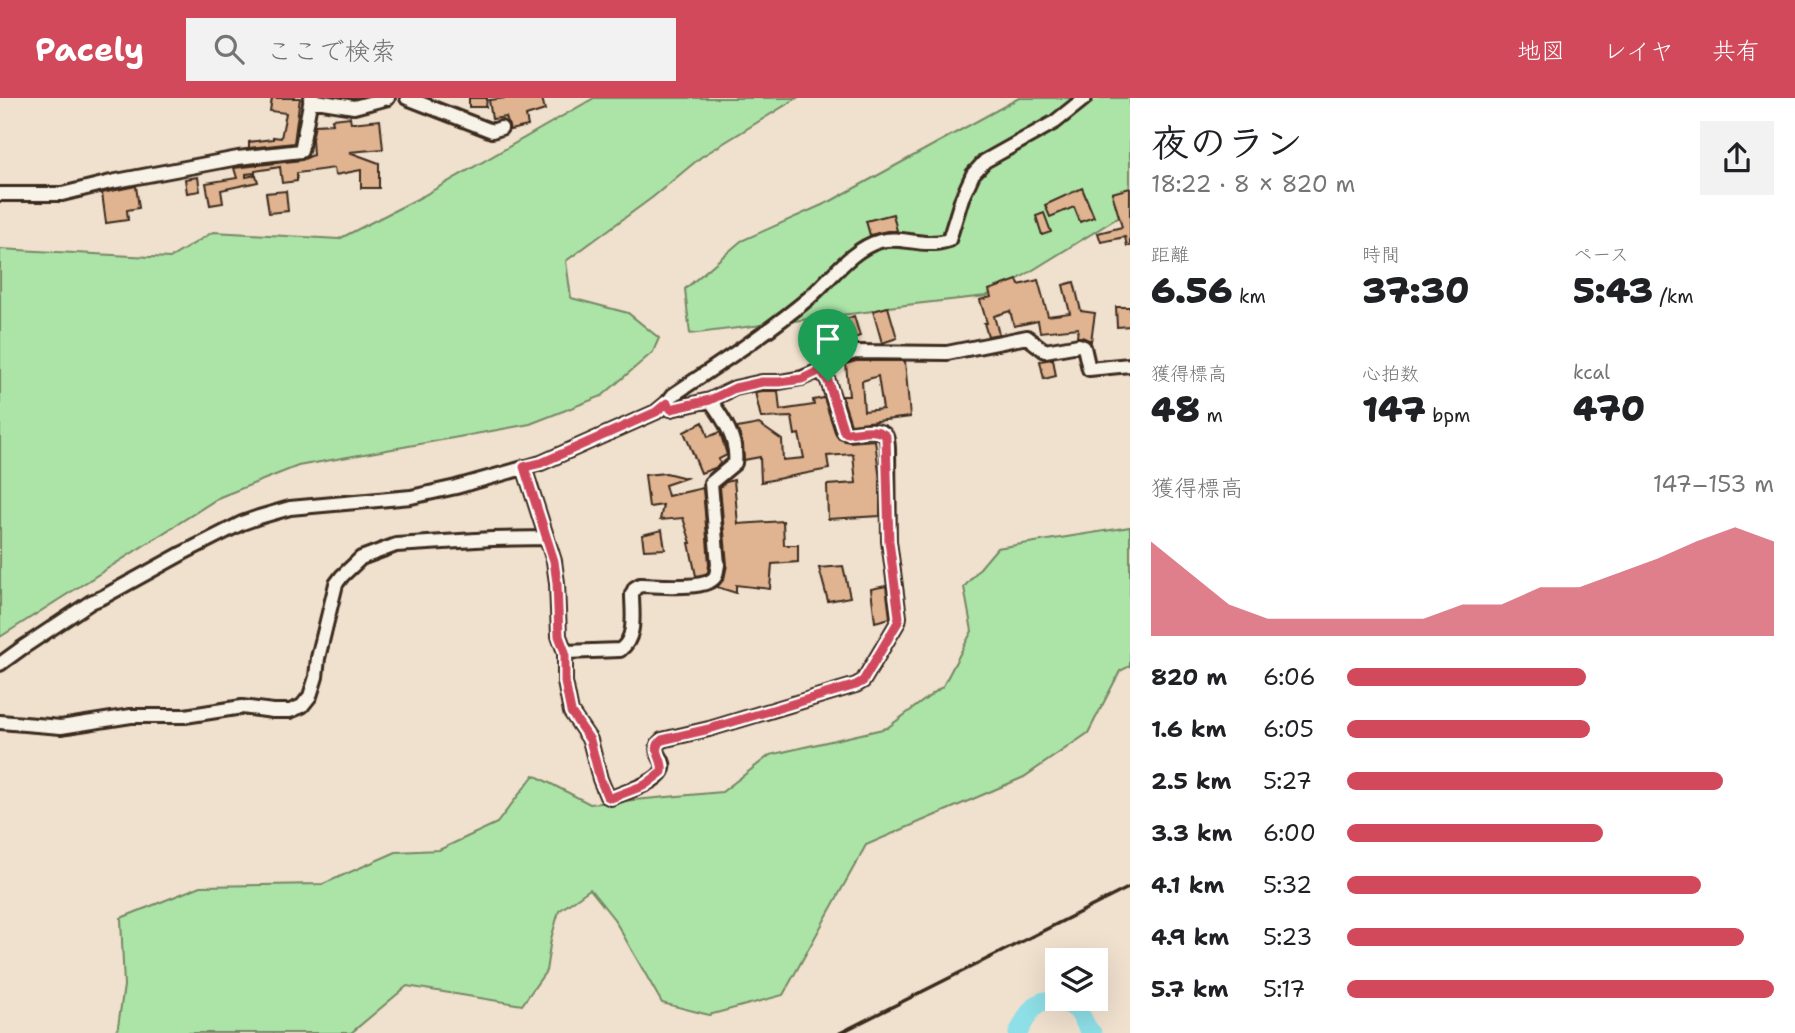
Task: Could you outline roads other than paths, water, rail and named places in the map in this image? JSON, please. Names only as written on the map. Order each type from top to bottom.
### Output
[{"type":"street","points":[[0,194],[62,194],[238,158],[301,151],[311,99],[354,107],[388,98]]},
{"type":"street","points":[[407,98],[492,131],[501,128]]},
{"type":"street","points":[[0,664],[92,602],[242,523],[290,508],[411,496],[456,487],[541,463],[656,412],[673,395],[737,353],[809,298],[861,250],[881,241],[938,244],[949,240],[962,198],[973,174],[985,161],[1055,122],[1085,98]]},
{"type":"street","points":[[667,403],[671,409],[710,400],[735,388],[762,382],[802,379],[838,358],[855,352],[947,353],[1027,337],[1045,351],[1084,346],[1088,369],[1130,365]]},
{"type":"street","points":[[524,467],[554,561],[559,636],[565,652],[565,682],[571,712],[590,740],[600,779],[607,796],[611,798],[645,785],[662,772],[664,766],[657,749],[662,740],[709,729],[863,681],[898,622],[889,541],[886,436],[877,431],[844,432],[828,381],[821,370]]},
{"type":"street","points":[[565,652],[620,650],[626,645],[632,636],[632,594],[640,585],[688,586],[709,582],[715,577],[718,565],[711,482],[735,463],[736,454],[727,425],[710,400]]},
{"type":"street","points":[[0,722],[61,727],[131,716],[185,716],[242,707],[273,711],[302,706],[310,696],[316,677],[336,584],[362,558],[396,545],[547,538]]},
{"type":"waterway","points":[[1018,1033],[1034,1007],[1053,1000],[1074,1008],[1092,1033]]},
{"type":"railway","points":[[840,1033],[1130,887]]}]
